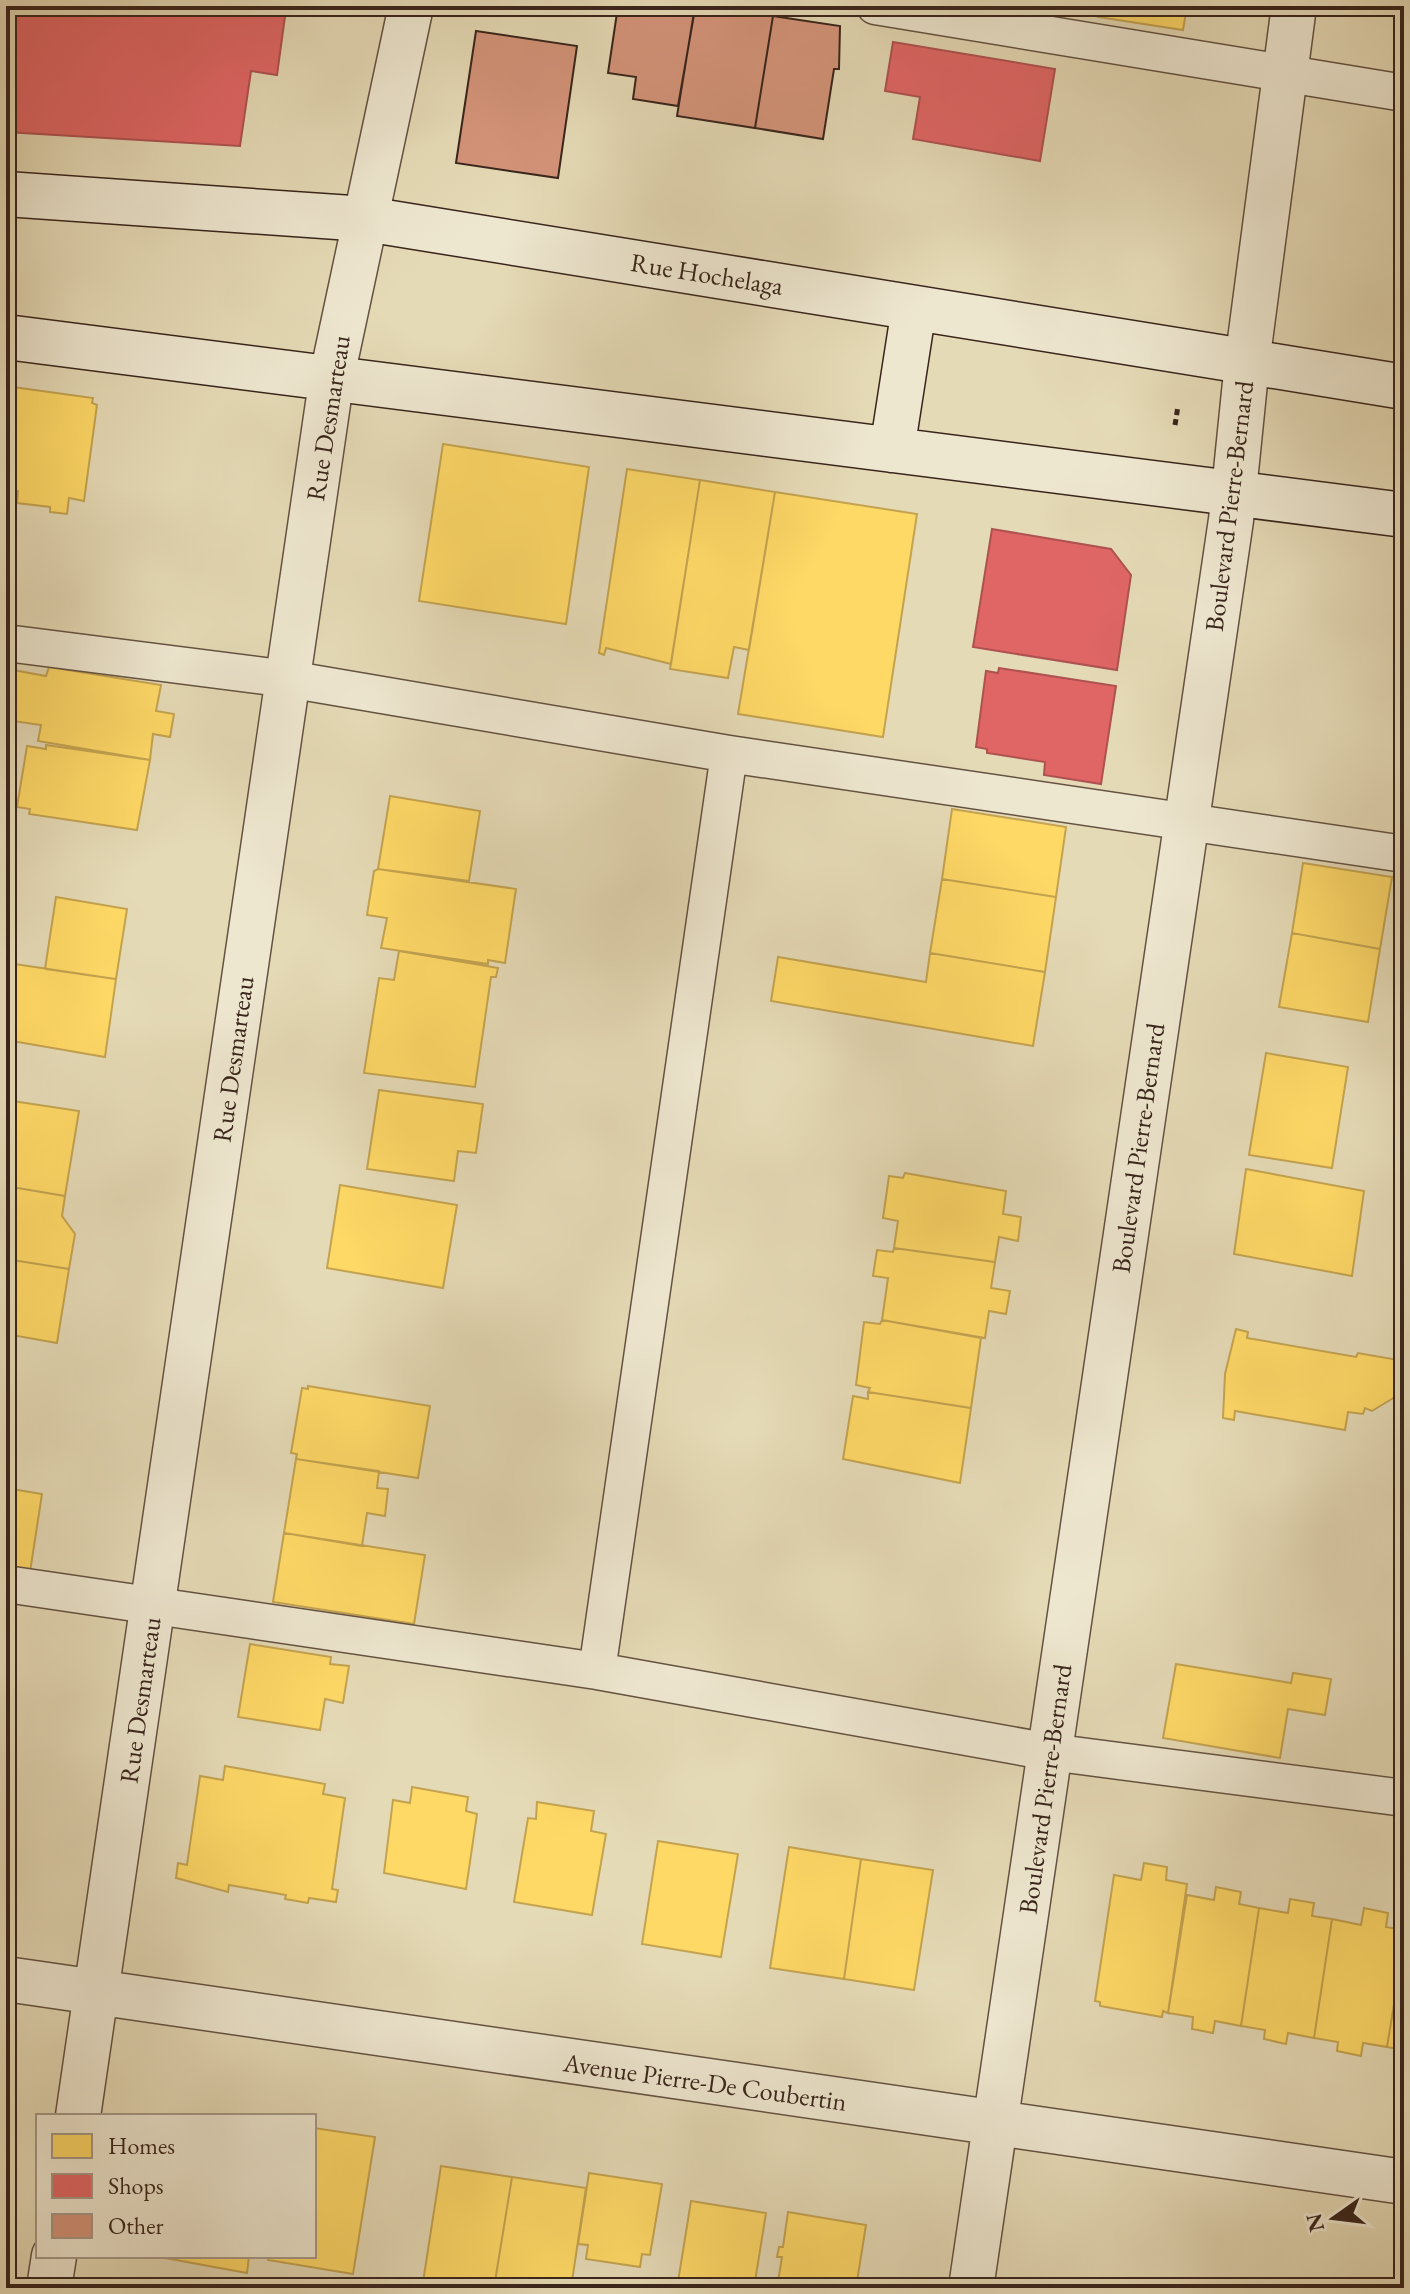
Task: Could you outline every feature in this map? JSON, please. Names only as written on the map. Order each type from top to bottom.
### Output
[{"type":"street","name":"Rue Desmarteau","points":[[78,2114],[332,376],[411,6]]},
{"type":"street","name":"Boulevard Pierre-Bernard","points":[[971,2288],[1233,496],[1247,363],[1294,6]]},
{"type":"street","name":"Rue Hochelaga","points":[[6,194],[366,219],[1404,387]]},
{"type":"street","points":[[892,450],[914,308]]},
{"type":"street","points":[[6,337],[332,376],[1233,496],[1404,515]]},
{"type":"street","name":"Avenue Pierre-De Coubertin","points":[[6,1979],[1404,2182]]},
{"type":"street","points":[[49,2288],[54,2258]]},
{"type":"lane","points":[[875,6],[1404,93]]},
{"type":"lane","points":[[6,643],[288,679],[729,754],[1404,854]]},
{"type":"lane","points":[[597,1671],[729,754]]},
{"type":"lane","points":[[6,1584],[597,1671],[1050,1752],[1404,1798]]},
{"type":"building: Homes","points":[[1099,6],[1187,6],[1183,30],[1098,17]]},
{"type":"building: Homes","points":[[13,387],[93,398],[92,403],[97,405],[84,501],[69,498],[67,514],[50,512],[50,507],[17,503],[18,491],[12,490],[12,497],[6,496],[6,424]]},
{"type":"building: Homes","points":[[443,444],[589,467],[566,624],[419,601]]},
{"type":"building: Homes","points":[[627,469],[700,480],[671,664],[606,648],[604,655],[599,653]]},
{"type":"building: Homes","points":[[700,480],[775,492],[749,650],[734,647],[728,678],[670,669]]},
{"type":"building: Homes","points":[[775,492],[917,514],[883,737],[738,714]]},
{"type":"building: Homes","points":[[49,667],[161,685],[156,711],[174,714],[170,737],[153,734],[150,760],[38,741],[41,725],[6,720],[6,714],[13,670],[46,676]]},
{"type":"building: Homes","points":[[46,745],[150,760],[137,830],[29,814],[30,809],[17,807],[27,746],[46,749]]},
{"type":"building: Homes","points":[[390,796],[480,811],[469,881],[378,869]]},
{"type":"building: Homes","points":[[952,809],[1066,827],[1056,897],[942,879]]},
{"type":"building: Homes","points":[[1303,863],[1392,877],[1380,949],[1292,933]]},
{"type":"building: Homes","points":[[378,869],[516,889],[505,963],[488,960],[488,964],[381,948],[387,918],[367,915],[374,871]]},
{"type":"building: Homes","points":[[942,879],[1056,897],[1045,972],[930,953]]},
{"type":"building: Homes","points":[[56,897],[127,909],[116,979],[45,969]]},
{"type":"building: Homes","points":[[1292,933],[1380,949],[1368,1022],[1279,1007]]},
{"type":"building: Homes","points":[[399,951],[498,968],[496,977],[491,977],[475,1087],[364,1073],[379,978],[394,980]]},
{"type":"building: Homes","points":[[930,953],[1045,972],[1033,1046],[771,1001],[778,957],[926,982]]},
{"type":"building: Homes","points":[[8,963],[116,979],[105,1057],[6,1040]]},
{"type":"building: Homes","points":[[1266,1053],[1348,1067],[1332,1168],[1249,1155]]},
{"type":"building: Homes","points":[[379,1090],[483,1104],[476,1153],[458,1151],[454,1181],[367,1169]]},
{"type":"building: Homes","points":[[6,1100],[79,1111],[65,1196],[6,1186]]},
{"type":"building: Homes","points":[[1246,1169],[1364,1191],[1352,1276],[1234,1254]]},
{"type":"building: Homes","points":[[905,1173],[1006,1191],[1003,1214],[1021,1217],[1018,1241],[999,1237],[995,1262],[894,1248],[898,1221],[883,1218],[889,1176],[903,1178]]},
{"type":"building: Homes","points":[[340,1185],[457,1205],[443,1288],[327,1268]]},
{"type":"building: Homes","points":[[6,1186],[65,1196],[62,1216],[75,1234],[69,1269],[6,1259]]},
{"type":"building: Homes","points":[[894,1248],[995,1262],[991,1288],[1010,1291],[1006,1314],[989,1311],[985,1338],[882,1320],[888,1278],[873,1276],[877,1250],[893,1252]]},
{"type":"building: Homes","points":[[6,1259],[69,1269],[57,1343],[6,1334]]},
{"type":"building: Homes","points":[[882,1320],[981,1338],[971,1408],[868,1392],[870,1388],[856,1385],[864,1322],[880,1324]]},
{"type":"building: Homes","points":[[1236,1329],[1248,1332],[1247,1338],[1356,1357],[1358,1353],[1404,1361],[1400,1394],[1372,1411],[1365,1408],[1363,1414],[1348,1412],[1345,1430],[1235,1411],[1234,1420],[1223,1418],[1225,1374]]},
{"type":"building: Homes","points":[[308,1386],[430,1406],[418,1478],[296,1459],[297,1454],[291,1453],[302,1388],[308,1389]]},
{"type":"building: Homes","points":[[868,1392],[971,1408],[960,1483],[843,1459],[853,1396],[868,1399]]},
{"type":"building: Homes","points":[[296,1459],[379,1471],[377,1488],[388,1489],[385,1516],[367,1513],[362,1546],[284,1533]]},
{"type":"building: Homes","points":[[6,1488],[42,1494],[30,1572],[6,1568]]},
{"type":"building: Homes","points":[[284,1533],[425,1555],[414,1624],[273,1602]]},
{"type":"building: Homes","points":[[250,1644],[331,1657],[330,1664],[349,1666],[343,1703],[325,1699],[320,1730],[238,1717]]},
{"type":"building: Homes","points":[[1176,1664],[1291,1683],[1293,1673],[1331,1679],[1325,1715],[1288,1709],[1280,1758],[1163,1738]]},
{"type":"building: Homes","points":[[225,1766],[325,1784],[323,1794],[345,1798],[332,1889],[338,1890],[336,1902],[309,1898],[308,1903],[285,1899],[286,1895],[229,1885],[228,1892],[176,1878],[178,1863],[187,1865],[200,1776],[223,1780]]},
{"type":"building: Homes","points":[[412,1787],[468,1797],[466,1811],[477,1814],[466,1889],[384,1873],[393,1800],[410,1803]]},
{"type":"building: Homes","points":[[537,1802],[594,1811],[591,1831],[606,1834],[592,1915],[514,1902],[528,1818],[536,1819]]},
{"type":"building: Homes","points":[[658,1841],[738,1854],[721,1957],[642,1944]]},
{"type":"building: Homes","points":[[789,1847],[861,1859],[844,1979],[770,1968]]},
{"type":"building: Homes","points":[[861,1859],[933,1870],[914,1990],[844,1979]]},
{"type":"building: Homes","points":[[1144,1863],[1167,1867],[1166,1880],[1187,1884],[1168,2013],[1163,2011],[1162,2017],[1100,2006],[1100,2002],[1095,2001],[1114,1875],[1141,1880]]},
{"type":"building: Homes","points":[[1216,1887],[1241,1892],[1239,1904],[1259,1908],[1241,2026],[1215,2021],[1213,2033],[1192,2029],[1193,2017],[1168,2013],[1187,1895],[1214,1900]]},
{"type":"building: Homes","points":[[1290,1899],[1314,1903],[1312,1916],[1332,1919],[1314,2038],[1288,2033],[1286,2044],[1264,2039],[1265,2030],[1241,2026],[1259,1908],[1288,1913]]},
{"type":"building: Homes","points":[[1364,1908],[1388,1913],[1386,1927],[1404,1930],[1404,1943],[1387,2047],[1363,2043],[1361,2056],[1337,2051],[1338,2042],[1314,2038],[1332,1919],[1361,1925]]},
{"type":"building: Homes","points":[[1404,1943],[1404,2050],[1387,2047]]},
{"type":"building: Homes","points":[[316,2128],[375,2137],[353,2274],[268,2260],[316,2258]]},
{"type":"building: Homes","points":[[441,2166],[512,2177],[494,2288],[462,2288],[423,2282]]},
{"type":"building: Homes","points":[[589,2173],[662,2184],[650,2255],[642,2254],[640,2267],[586,2259],[588,2245],[578,2244]]},
{"type":"building: Homes","points":[[512,2177],[586,2188],[571,2288],[494,2288]]},
{"type":"building: Homes","points":[[691,2201],[766,2213],[754,2288],[677,2288]]},
{"type":"building: Homes","points":[[788,2212],[866,2225],[856,2288],[777,2288],[782,2257],[777,2257],[779,2247],[783,2247]]},
{"type":"building: Homes","points":[[165,2258],[249,2258],[247,2273]]},
{"type":"building: Shops","points":[[6,6],[262,6],[286,9],[277,75],[251,71],[240,146],[6,132]]},
{"type":"building: Shops","points":[[893,42],[1055,69],[1040,161],[913,139],[920,97],[885,91]]},
{"type":"building: Shops","points":[[992,529],[1111,549],[1131,575],[1117,670],[973,647]]},
{"type":"building: Shops","points":[[999,668],[1116,686],[1101,784],[1044,775],[1045,762],[987,753],[987,749],[976,747],[986,671],[998,673]]},
{"type":"building: Other","points":[[618,6],[695,9],[678,106],[633,99],[636,77],[608,73]]},
{"type":"building: Other","points":[[695,6],[773,16],[755,128],[677,116]]},
{"type":"building: Other","points":[[773,16],[840,26],[839,69],[834,69],[823,139],[755,128]]},
{"type":"building: Other","points":[[476,31],[577,46],[558,178],[456,163]]}]
